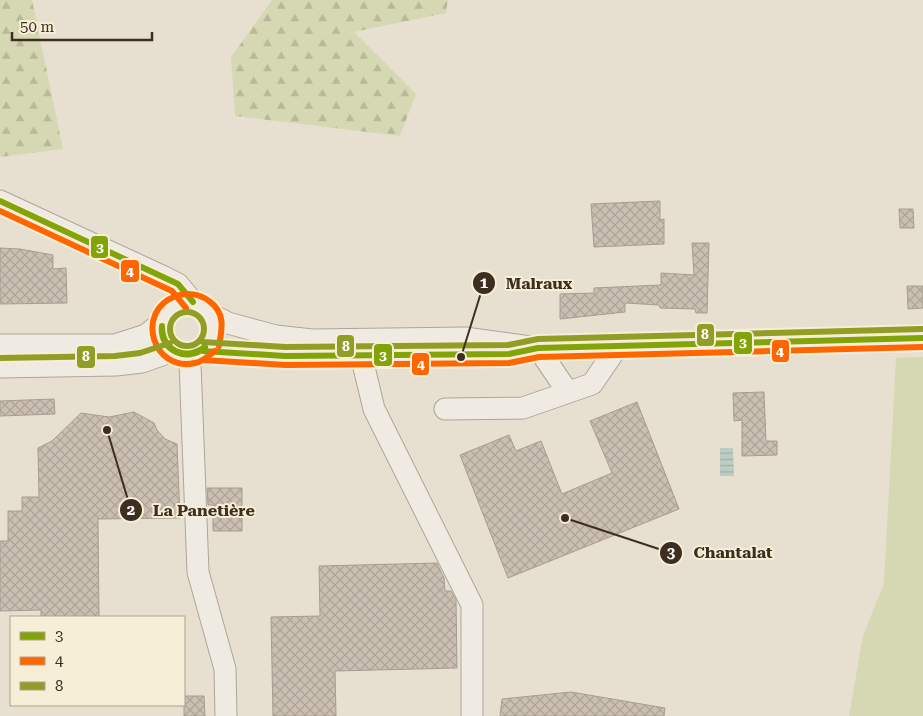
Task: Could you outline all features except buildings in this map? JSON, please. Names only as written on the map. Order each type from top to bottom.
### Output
[{"type":"street","points":[[0,201],[178,284],[202,308],[214,324],[214,334],[210,344],[189,352],[142,362],[0,367]]},
{"type":"street","points":[[138,266],[159,289],[163,319],[161,334],[165,344],[189,352],[240,352],[285,356],[509,354],[538,348]]},
{"type":"street","points":[[0,345],[115,345],[146,335],[163,319],[173,306],[183,302],[202,308],[228,323],[276,336],[312,340],[465,338],[538,348],[923,338]]},
{"type":"street","points":[[445,409],[523,408],[567,391],[592,384],[618,346]]},
{"type":"street","points":[[538,348],[567,391]]},
{"type":"street","points":[[189,352],[198,572],[225,669],[226,716]]},
{"type":"street","points":[[361,355],[374,409],[472,605],[472,716]]},
{"type":"green space","points":[[0,0],[32,0],[63,149],[0,157]]},
{"type":"green space","points":[[272,0],[448,0],[446,13],[354,32],[416,94],[400,136],[235,116],[231,57]]},
{"type":"green space","points":[[923,357],[923,716],[849,716],[863,636],[884,583],[896,358]]},
{"type":"shaded area","points":[[720,448],[733,448],[734,476],[720,476]]},
{"type":"transit line","name":"3","points":[[0,201],[178,284],[193,302]]},
{"type":"transit line","name":"4","points":[[0,211],[172,291],[186,308]]},
{"type":"transit line","name":"4","points":[[215,351],[203,360],[195,363],[180,364],[168,359],[159,350],[154,339],[152,326],[155,314],[163,304],[176,296],[185,294],[198,295],[209,301],[218,311],[222,322],[219,346]]},
{"type":"transit line","name":"8","points":[[187,312],[194,313],[199,317],[203,322],[204,329],[203,336],[199,341],[194,345],[187,346],[180,345],[175,341],[171,336],[170,329],[171,322],[175,317],[180,313],[187,312]]},
{"type":"transit line","name":"3","points":[[162,326],[166,342],[176,351],[190,353],[205,347]]},
{"type":"transit line","name":"3","points":[[162,326],[165,342],[176,352],[190,354],[198,352],[205,347]]},
{"type":"transit line","name":"8","points":[[203,342],[285,347],[508,345],[538,339],[923,329]]},
{"type":"transit line","name":"3","points":[[203,351],[285,356],[509,354],[538,348],[923,338]]},
{"type":"transit line","name":"8","points":[[0,358],[115,356],[140,353],[170,343]]},
{"type":"transit line","name":"4","points":[[203,360],[285,365],[509,363],[539,357],[923,347]]},
{"type":"place","name":"Malraux","points":[[461,357]]},
{"type":"place","name":"La Panetière","points":[[107,430]]},
{"type":"place","name":"Chantalat","points":[[565,518]]}]
